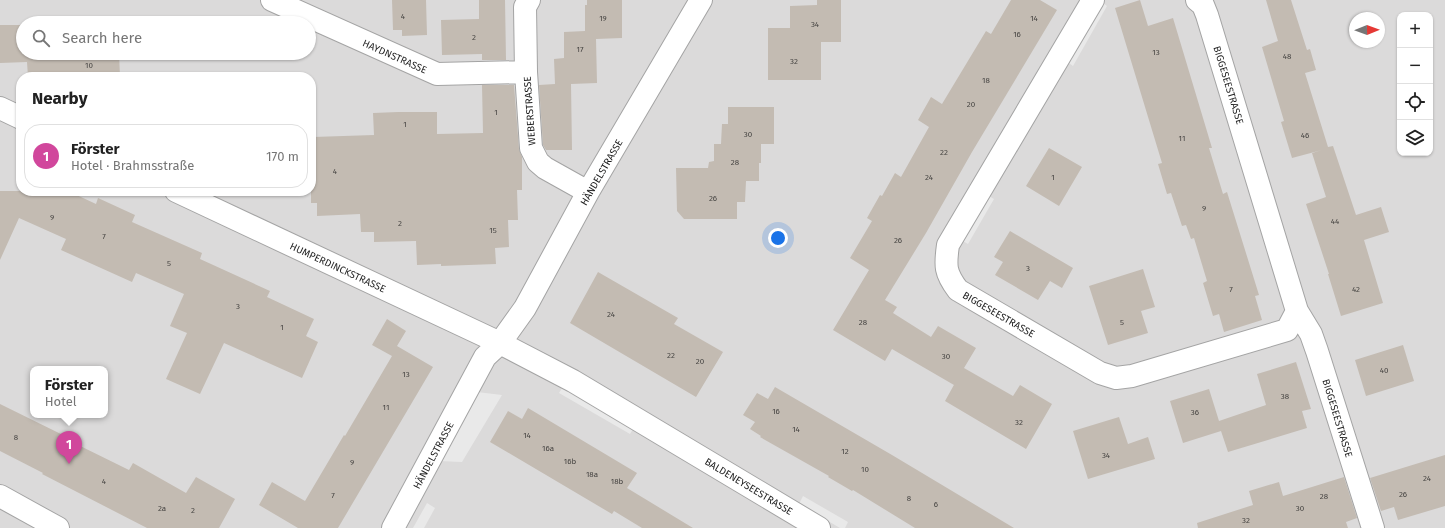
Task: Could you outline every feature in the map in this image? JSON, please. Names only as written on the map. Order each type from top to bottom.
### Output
[{"type":"street","name":"HAYDNSTRASSE","points":[[272,0],[308,16]]},
{"type":"street","name":"WEBERSTRASSE","points":[[529,0],[525,7],[526,72],[531,148],[538,162],[545,168],[588,192]]},
{"type":"street","name":"HÄNDELSTRASSE","points":[[393,528],[485,357],[500,343],[525,308],[588,192],[701,0]]},
{"type":"street","name":"BIGGESEESTRASSE","points":[[1093,0],[948,245],[946,264],[950,280],[958,290],[1100,373],[1116,378],[1132,376],[1287,330],[1297,311]]},
{"type":"street","name":"BIGGESEESTRASSE","points":[[1197,0],[1203,5],[1207,15],[1297,311],[1311,334],[1317,351],[1373,528]]},
{"type":"street","name":"HAYDNSTRASSE","points":[[316,20],[437,74],[526,72]]},
{"type":"street","points":[[0,108],[16,116]]},
{"type":"street","name":"HUMPERDINCKSTRASSE","points":[[187,196],[500,343]]},
{"type":"street","name":"BALDENEYSEESTRASSE","points":[[500,343],[574,381],[819,528]]},
{"type":"street","points":[[0,496],[58,528]]},
{"type":"shaded area","points":[[0,0],[1445,0],[1445,528],[0,528]]},
{"type":"shaded area","points":[[1100,1],[1107,6],[1073,66],[1066,61]]},
{"type":"shaded area","points":[[987,195],[994,199],[968,244],[961,240]]},
{"type":"shaded area","points":[[564,385],[634,427],[630,434],[559,393]]},
{"type":"shaded area","points":[[477,392],[502,395],[462,462],[438,461]]},
{"type":"shaded area","points":[[803,496],[848,522],[845,528],[840,528],[799,504]]},
{"type":"shaded area","points":[[427,503],[435,508],[424,528],[413,528]]},
{"type":"building","points":[[392,0],[426,0],[427,35],[402,36],[402,30],[393,30]]},
{"type":"building","points":[[479,0],[505,0],[506,60],[482,60],[482,54],[442,55],[441,20],[479,19]]},
{"type":"building","points":[[587,0],[622,0],[622,38],[596,39],[597,83],[571,84],[572,150],[546,150],[543,145],[539,85],[555,84],[554,59],[564,58],[564,32],[585,31],[585,5],[587,5]]},
{"type":"building","points":[[817,0],[841,0],[841,42],[821,42],[821,80],[768,80],[768,28],[790,28],[790,6],[817,5]]},
{"type":"building","points":[[1011,0],[1040,0],[1057,10],[885,300],[897,307],[893,313],[931,337],[938,326],[976,348],[964,368],[1013,396],[1020,385],[1052,404],[1026,449],[945,401],[954,385],[892,349],[885,361],[833,330],[869,270],[850,258],[872,221],[867,218],[880,195],[882,196],[895,173],[901,177],[929,127],[918,120],[931,97],[942,104],[986,31],[991,34]]},
{"type":"building","points":[[1140,0],[1148,26],[1173,18],[1212,148],[1209,148],[1223,194],[1227,192],[1259,295],[1255,296],[1262,320],[1224,332],[1219,314],[1213,316],[1203,283],[1207,281],[1194,238],[1191,239],[1186,225],[1182,226],[1171,193],[1167,194],[1158,164],[1162,163],[1115,8]]},
{"type":"building","points":[[1266,0],[1291,0],[1307,50],[1310,49],[1316,70],[1305,73],[1328,147],[1333,146],[1356,215],[1381,207],[1389,232],[1364,240],[1383,303],[1341,316],[1306,204],[1326,197],[1312,153],[1322,150],[1292,158],[1281,122],[1284,121],[1262,47],[1278,41]]},
{"type":"building","points":[[0,25],[16,25],[16,60],[119,60],[120,72],[28,72],[27,62],[0,63]]},
{"type":"building","points":[[482,85],[514,85],[519,149],[522,157],[522,190],[517,190],[518,220],[508,220],[509,247],[495,248],[496,264],[441,266],[441,264],[417,265],[416,241],[374,242],[374,232],[361,232],[360,214],[317,216],[317,203],[311,203],[311,196],[316,196],[316,137],[374,135],[373,113],[437,112],[437,134],[483,133]]},
{"type":"building","points":[[728,107],[774,107],[774,144],[761,144],[759,181],[746,181],[745,202],[737,202],[737,219],[684,219],[677,211],[676,168],[708,168],[709,162],[714,161],[714,144],[721,144],[722,124],[728,124]]},
{"type":"building","points":[[1049,148],[1082,167],[1059,206],[1026,186]]},
{"type":"building","points":[[0,191],[16,191],[16,196],[79,196],[96,204],[98,198],[135,215],[132,222],[202,253],[200,259],[270,291],[267,297],[314,319],[306,336],[318,342],[302,378],[224,343],[200,394],[166,379],[187,333],[170,326],[184,294],[136,273],[132,282],[61,250],[66,239],[19,218],[0,260]]},
{"type":"building","points":[[1010,231],[1073,268],[1062,288],[1050,281],[1038,300],[995,275],[1003,262],[994,257]]},
{"type":"building","points":[[1143,269],[1155,307],[1141,311],[1148,333],[1108,345],[1089,286]]},
{"type":"building","points":[[598,272],[678,318],[674,324],[723,352],[696,397],[570,323]]},
{"type":"building","points":[[387,319],[406,331],[397,346],[433,367],[338,528],[298,528],[259,505],[272,482],[305,501],[392,356],[372,345]]},
{"type":"building","points":[[1403,345],[1414,381],[1366,396],[1355,360]]},
{"type":"building","points":[[1296,362],[1311,409],[1302,411],[1307,428],[1228,452],[1221,431],[1183,443],[1170,401],[1209,389],[1219,421],[1266,405],[1257,374]]},
{"type":"building","points":[[775,387],[1014,528],[915,528],[853,490],[852,491],[828,477],[829,476],[760,437],[761,436],[750,429],[755,422],[743,415],[757,393],[768,399]]},
{"type":"building","points":[[0,404],[129,470],[133,463],[186,493],[196,477],[235,499],[219,528],[147,528],[0,451]]},
{"type":"building","points":[[528,408],[637,473],[627,488],[693,528],[642,528],[614,511],[612,514],[490,442],[508,411],[522,419]]},
{"type":"building","points":[[1119,417],[1128,444],[1148,437],[1155,459],[1088,479],[1073,431]]},
{"type":"building","points":[[1445,455],[1445,506],[1398,520],[1394,507],[1381,511],[1370,478]]},
{"type":"building","points":[[1344,477],[1357,518],[1346,522],[1348,528],[1198,528],[1197,523],[1253,505],[1249,491],[1279,482],[1283,496]]},
{"type":"place","name":"Förster","points":[[69,464]]}]
